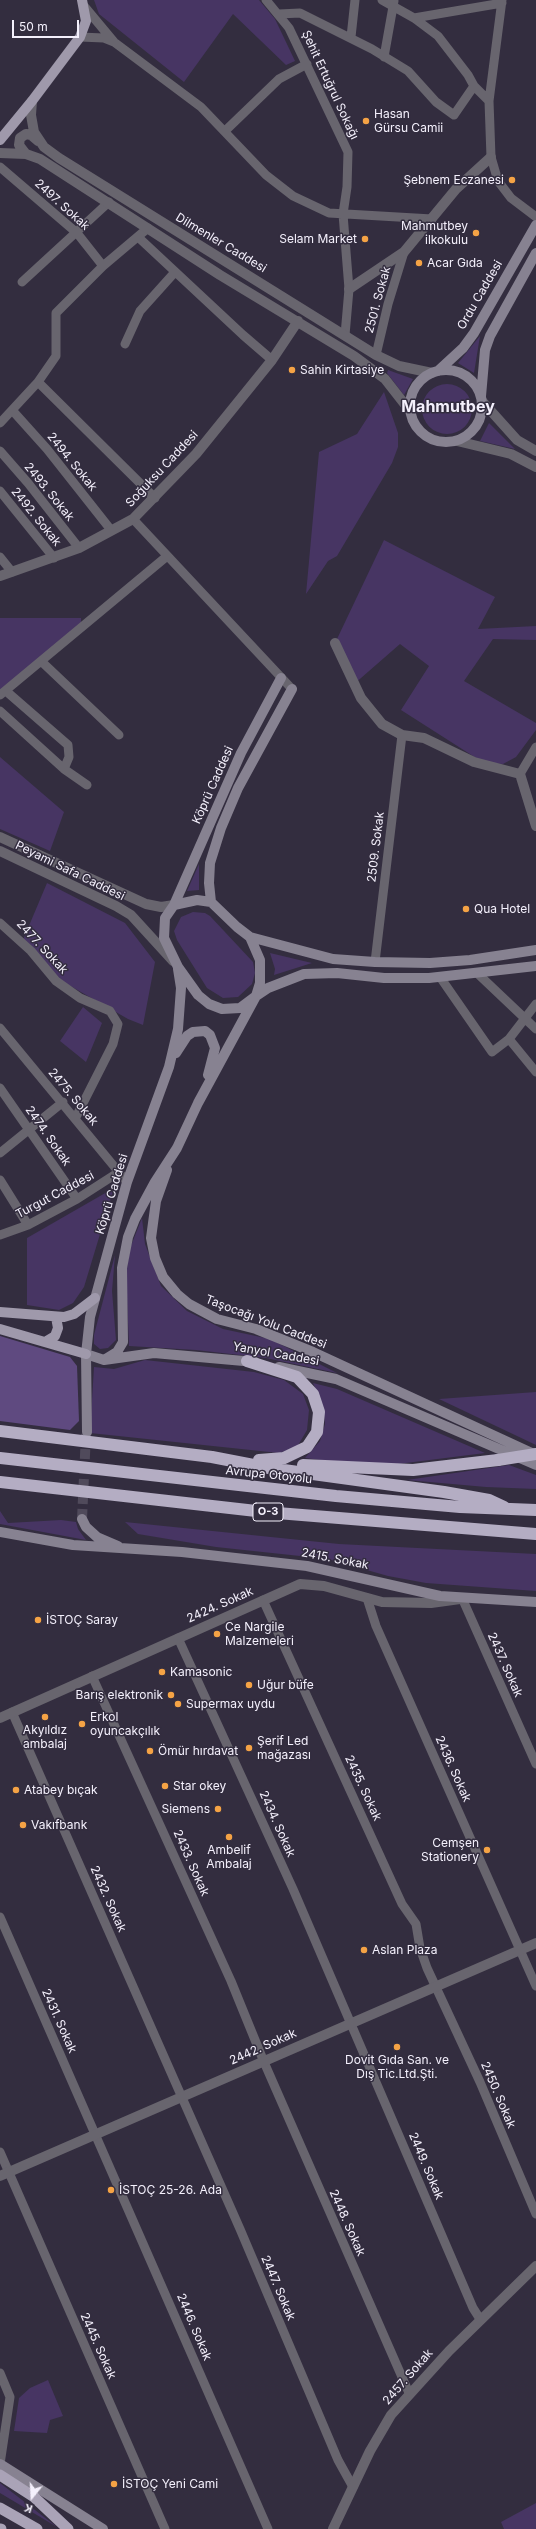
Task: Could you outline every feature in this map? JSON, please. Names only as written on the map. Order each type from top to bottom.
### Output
[{"type":"highway","points":[[247,1361],[297,1377],[313,1394],[319,1412],[317,1432],[307,1447],[284,1458],[259,1460]]},
{"type":"highway","points":[[0,1431],[212,1457],[289,1471],[452,1493],[489,1500],[509,1509]]},
{"type":"highway","points":[[212,1457],[355,1469],[413,1470],[536,1455]]},
{"type":"highway","name":"Avrupa Otoyolu","points":[[0,1458],[336,1496],[536,1510]]},
{"type":"highway","name":"O-3","points":[[0,1482],[265,1512],[536,1534]]},
{"type":"highway","points":[[0,2475],[34,2497],[68,2529]]},
{"type":"highway","points":[[0,2508],[37,2529]]},
{"type":"main road","points":[[0,140],[32,102],[80,37],[86,21],[83,3]]},
{"type":"main road","name":"Ordu Caddesi","points":[[435,372],[463,348],[474,333],[536,225]]},
{"type":"main road","points":[[481,399],[473,383],[460,373],[435,372],[415,387],[410,403],[410,411],[416,426],[427,437],[442,442],[457,441],[469,433],[478,422],[481,399],[485,350],[490,336],[536,254]]},
{"type":"main road","name":"Köprü Caddesi","points":[[174,905],[241,753],[281,678]]},
{"type":"main road","name":"Köprü Caddesi","points":[[211,902],[209,883],[210,862],[221,828],[238,788],[292,689]]},
{"type":"main road","points":[[536,950],[438,962],[375,962],[333,959],[250,937],[237,927],[211,902],[197,900],[174,905],[165,918],[164,938],[178,967],[198,995],[209,1004],[222,1009],[240,1008],[256,996],[285,980],[304,974],[337,973],[384,978],[440,977],[536,966]]},
{"type":"main road","points":[[104,1360],[117,1352],[123,1342],[121,1273],[128,1237],[140,1208],[177,1148],[198,1103],[256,996],[261,972],[256,948],[250,937]]},
{"type":"main road","name":"Köprü Caddesi","points":[[86,1432],[87,1334],[95,1298],[127,1182],[169,1067],[178,1029],[181,1007],[178,967]]},
{"type":"main road","points":[[169,1067],[187,1036],[200,1031],[210,1035],[215,1048],[214,1055],[198,1103]]},
{"type":"main road","name":"Taşocağı Yolu Caddesi","points":[[177,1148],[156,1202],[151,1238],[155,1258],[163,1278],[177,1294],[209,1316],[256,1330],[313,1352],[536,1455]]},
{"type":"main road","points":[[0,1312],[56,1317],[74,1314],[95,1298]]},
{"type":"main road","points":[[45,1342],[55,1336],[58,1328],[56,1317]]},
{"type":"main road","name":"Yanyol Caddesi","points":[[0,1329],[104,1360],[154,1353],[247,1361],[336,1379],[536,1465]]},
{"type":"main road","points":[[82,1520],[86,1527],[97,1538],[127,1550]]},
{"type":"main road","name":"2415. Sokak","points":[[0,1532],[73,1546],[182,1552],[307,1566],[433,1594],[462,1598],[536,1602]]},
{"type":"main road","points":[[0,2464],[103,2529]]},
{"type":"street","name":"Şehit Ertuğrul Sokağı","points":[[266,0],[290,28],[348,152],[347,187],[343,214],[349,289],[345,335]]},
{"type":"street","points":[[350,37],[355,0]]},
{"type":"street","points":[[382,0],[394,3],[438,36],[468,75],[474,86],[489,101]]},
{"type":"street","points":[[414,18],[502,2],[489,101],[491,157],[498,181],[510,198],[536,216]]},
{"type":"street","points":[[83,3],[114,42],[201,108],[225,131],[266,175],[293,196],[329,213],[432,219]]},
{"type":"street","points":[[384,56],[394,3]]},
{"type":"street","points":[[279,14],[300,13],[350,37],[384,56],[408,71],[436,102],[454,115],[474,86]]},
{"type":"street","points":[[80,37],[104,38],[114,42]]},
{"type":"street","points":[[225,131],[279,79],[307,64]]},
{"type":"street","name":"Dilmenler Caddesi","points":[[32,102],[32,124],[40,142],[59,158],[376,355],[400,366],[435,372]]},
{"type":"street","points":[[26,154],[19,146],[20,138],[26,134],[31,135],[40,142]]},
{"type":"street","points":[[0,154],[26,154],[40,159],[109,202],[148,228],[374,369],[385,379],[410,411]]},
{"type":"street","points":[[349,289],[404,252],[456,189],[491,157]]},
{"type":"street","name":"2497. Sokak","points":[[0,167],[77,233],[103,266]]},
{"type":"street","points":[[22,282],[109,202]]},
{"type":"street","points":[[0,423],[38,382],[56,356],[56,313],[103,266],[148,228]]},
{"type":"street","points":[[138,237],[272,360]]},
{"type":"street","name":"2501. Sokak","points":[[376,355],[388,304],[404,252]]},
{"type":"street","points":[[125,344],[140,311],[175,272]]},
{"type":"street","name":"Soğuksu Caddesi","points":[[0,576],[79,548],[133,519],[196,454],[272,360],[298,321]]},
{"type":"street","points":[[38,382],[155,498]]},
{"type":"street","points":[[481,399],[517,440],[536,452]]},
{"type":"street","name":"2494. Sokak","points":[[12,410],[47,449],[112,530]]},
{"type":"street","points":[[457,441],[511,454],[536,467]]},
{"type":"street","name":"2493. Sokak","points":[[0,451],[28,483],[79,548]]},
{"type":"street","name":"2492. Sokak","points":[[0,491],[54,558]]},
{"type":"street","points":[[133,519],[166,557],[292,689]]},
{"type":"street","points":[[0,557],[12,572]]},
{"type":"street","points":[[64,769],[69,757],[68,745],[3,693],[166,557]]},
{"type":"street","points":[[335,643],[361,698],[382,724],[402,735],[424,738],[474,762],[520,774]]},
{"type":"street","points":[[42,662],[119,735]]},
{"type":"street","points":[[0,711],[64,769],[87,785]]},
{"type":"street","name":"2509. Sokak","points":[[375,962],[402,735]]},
{"type":"street","points":[[536,747],[520,774],[536,826]]},
{"type":"street","name":"Peyami Safa Caddesi","points":[[0,837],[146,904],[161,907],[174,905]]},
{"type":"street","name":"Peyami Safa Caddesi","points":[[0,851],[116,906],[131,915],[178,967]]},
{"type":"street","name":"2477. Sokak","points":[[0,923],[31,951],[56,981],[80,998],[110,1011],[118,1024],[113,1044],[76,1117]]},
{"type":"street","points":[[477,973],[536,1029]]},
{"type":"street","points":[[440,977],[492,1052],[509,1039],[524,1017],[536,1004]]},
{"type":"street","name":"2475. Sokak","points":[[0,1028],[76,1117],[127,1182]]},
{"type":"street","points":[[509,1039],[536,1072]]},
{"type":"street","name":"2474. Sokak","points":[[0,1088],[77,1199]]},
{"type":"street","points":[[0,1153],[63,1102]]},
{"type":"street","name":"Turgut Caddesi","points":[[0,1235],[28,1225],[77,1199],[120,1172]]},
{"type":"street","points":[[0,1180],[28,1225]]},
{"type":"street","name":"2424. Sokak","points":[[0,1718],[300,1584],[324,1586],[382,1602],[417,1604],[448,1602],[462,1598]]},
{"type":"street","name":"2436. Sokak","points":[[367,1598],[376,1626],[536,1986]]},
{"type":"street","name":"2437. Sokak","points":[[462,1598],[536,1764]]},
{"type":"street","name":"2435. Sokak","points":[[263,1600],[402,1904],[416,1924],[420,1948],[437,1986]]},
{"type":"street","name":"2434. Sokak","points":[[178,1638],[351,2022]]},
{"type":"street","name":"2433. Sokak","points":[[92,1676],[231,1981],[264,2062]]},
{"type":"street","name":"2432. Sokak","points":[[12,1712],[182,2096]]},
{"type":"street","name":"2431. Sokak","points":[[0,1917],[96,2134]]},
{"type":"street","name":"2442. Sokak","points":[[4,2174],[182,2096],[264,2062],[351,2022],[536,1943]]},
{"type":"street","name":"2450. Sokak","points":[[437,1986],[536,2214]]},
{"type":"street","name":"2449. Sokak","points":[[351,2022],[473,2308],[480,2319]]},
{"type":"street","name":"2448. Sokak","points":[[264,2062],[409,2393]]},
{"type":"street","name":"2447. Sokak","points":[[182,2096],[337,2457],[353,2487]]},
{"type":"street","name":"2446. Sokak","points":[[96,2134],[268,2529]]},
{"type":"street","name":"2445. Sokak","points":[[0,2152],[4,2174],[165,2529]]},
{"type":"street","name":"2457. Sokak","points":[[333,2529],[383,2428],[409,2393],[480,2319],[536,2266]]},
{"type":"street","points":[[0,2373],[10,2397],[0,2464]]},
{"type":"shaded area","points":[[94,0],[259,0],[275,19],[295,61],[286,65],[233,14],[184,82],[99,14]]},
{"type":"shaded area","points":[[480,336],[474,373],[458,363]]},
{"type":"shaded area","points":[[388,370],[413,379],[404,395],[387,373]]},
{"type":"shaded area","points":[[442,384],[452,384],[465,391],[472,404],[472,414],[465,427],[452,434],[442,434],[433,430],[426,423],[422,414],[422,404],[426,395],[433,388]]},
{"type":"shaded area","points":[[384,392],[398,433],[398,447],[392,463],[337,556],[328,561],[306,594],[319,452],[357,434]]},
{"type":"shaded area","points":[[489,423],[515,449],[480,441]]},
{"type":"shaded area","points":[[384,540],[495,597],[478,629],[536,626],[536,640],[493,639],[464,681],[536,723],[536,730],[516,757],[503,764],[484,763],[401,710],[429,666],[400,644],[353,685],[337,639]]},
{"type":"shaded area","points":[[0,618],[81,618],[81,625],[0,691]]},
{"type":"shaded area","points":[[0,757],[64,812],[50,851],[0,829]]},
{"type":"shaded area","points":[[199,864],[199,890],[187,891]]},
{"type":"shaded area","points":[[47,883],[125,923],[155,962],[143,1025],[128,1019],[60,980],[23,940]]},
{"type":"shaded area","points":[[193,912],[205,913],[210,916],[253,962],[255,973],[252,984],[238,997],[223,998],[207,988],[177,940],[174,931],[181,917]]},
{"type":"shaded area","points":[[270,953],[312,963],[274,975],[275,969]]},
{"type":"shaded area","points":[[83,1007],[102,1023],[86,1062],[60,1041]]},
{"type":"shaded area","points":[[114,1188],[84,1287],[73,1303],[59,1310],[27,1305],[27,1238]]},
{"type":"shaded area","points":[[142,1218],[145,1244],[161,1286],[187,1311],[223,1329],[270,1339],[337,1373],[266,1358],[196,1350],[129,1346],[126,1275],[130,1248]]},
{"type":"shaded area","points":[[115,1255],[112,1291],[116,1340],[108,1348],[100,1349],[94,1344],[94,1335]]},
{"type":"shaded area","points":[[0,1336],[70,1357],[77,1366],[79,1421],[70,1430],[0,1421]]},
{"type":"shaded area","points":[[145,1360],[254,1372],[284,1380],[303,1394],[309,1410],[307,1430],[297,1447],[279,1453],[90,1433],[94,1367],[114,1369]]},
{"type":"shaded area","points":[[313,1383],[337,1389],[485,1453],[398,1464],[344,1463],[305,1458],[320,1441],[325,1424],[323,1406]]},
{"type":"shaded area","points":[[536,1392],[536,1445],[439,1399]]},
{"type":"shaded area","points":[[509,1465],[536,1475],[536,1489],[486,1487],[407,1480]]},
{"type":"shaded area","points":[[0,1511],[8,1523],[61,1520],[76,1522],[78,1529],[86,1540],[0,1524]]},
{"type":"shaded area","points":[[125,1522],[339,1544],[536,1554],[536,1591],[426,1583],[388,1576],[328,1559],[216,1547],[138,1534]]},
{"type":"shaded area","points":[[48,2380],[63,2416],[50,2420],[47,2433],[14,2431],[19,2398],[30,2388]]},
{"type":"shaded area","points":[[0,2483],[57,2527],[0,2493]]},
{"type":"shaded area","points":[[536,2503],[536,2529],[504,2529],[501,2522]]},
{"type":"tunnel","points":[[82,1519],[86,1434]]},
{"type":"place","name":"Hasan Gürsu Camii","points":[[366,121]]},
{"type":"place","name":"Şebnem Eczanesi","points":[[512,180]]},
{"type":"place","name":"Mahmutbey ilkokulu","points":[[476,233]]},
{"type":"place","name":"Selam Market","points":[[365,239]]},
{"type":"place","name":"Acar Gıda","points":[[419,263]]},
{"type":"place","name":"Sahin Kirtasiye","points":[[292,370]]},
{"type":"place","name":"Qua Hotel","points":[[466,909]]},
{"type":"place","name":"İSTOÇ Saray","points":[[38,1620]]},
{"type":"place","name":"Ce Nargile Malzemeleri","points":[[217,1634]]},
{"type":"place","name":"Kamasonic","points":[[162,1672]]},
{"type":"place","name":"Uğur büfe","points":[[249,1685]]},
{"type":"place","name":"Barış elektronik","points":[[171,1695]]},
{"type":"place","name":"Supermax uydu","points":[[178,1704]]},
{"type":"place","name":"Akyıldız ambalaj","points":[[45,1717]]},
{"type":"place","name":"Erkol oyuncakçılık","points":[[82,1724]]},
{"type":"place","name":"Şerif Led mağazası","points":[[249,1748]]},
{"type":"place","name":"Ömür hırdavat","points":[[150,1751]]},
{"type":"place","name":"Star okey","points":[[165,1786]]},
{"type":"place","name":"Atabey bıçak","points":[[16,1790]]},
{"type":"place","name":"Siemens","points":[[218,1809]]},
{"type":"place","name":"Vakıfbank","points":[[23,1825]]},
{"type":"place","name":"Ambelif Ambalaj","points":[[229,1837]]},
{"type":"place","name":"Cemşen Stationery","points":[[487,1850]]},
{"type":"place","name":"Aslan Plaza","points":[[364,1950]]},
{"type":"place","name":"Dovit Gıda San. ve Dış Tic.Ltd.Şti.","points":[[397,2047]]},
{"type":"place","name":"İSTOÇ 25-26. Ada","points":[[111,2190]]},
{"type":"place","name":"İSTOÇ Yeni Cami","points":[[114,2484]]},
{"type":"district","name":"Mahmutbey","points":[[448,407]]}]
